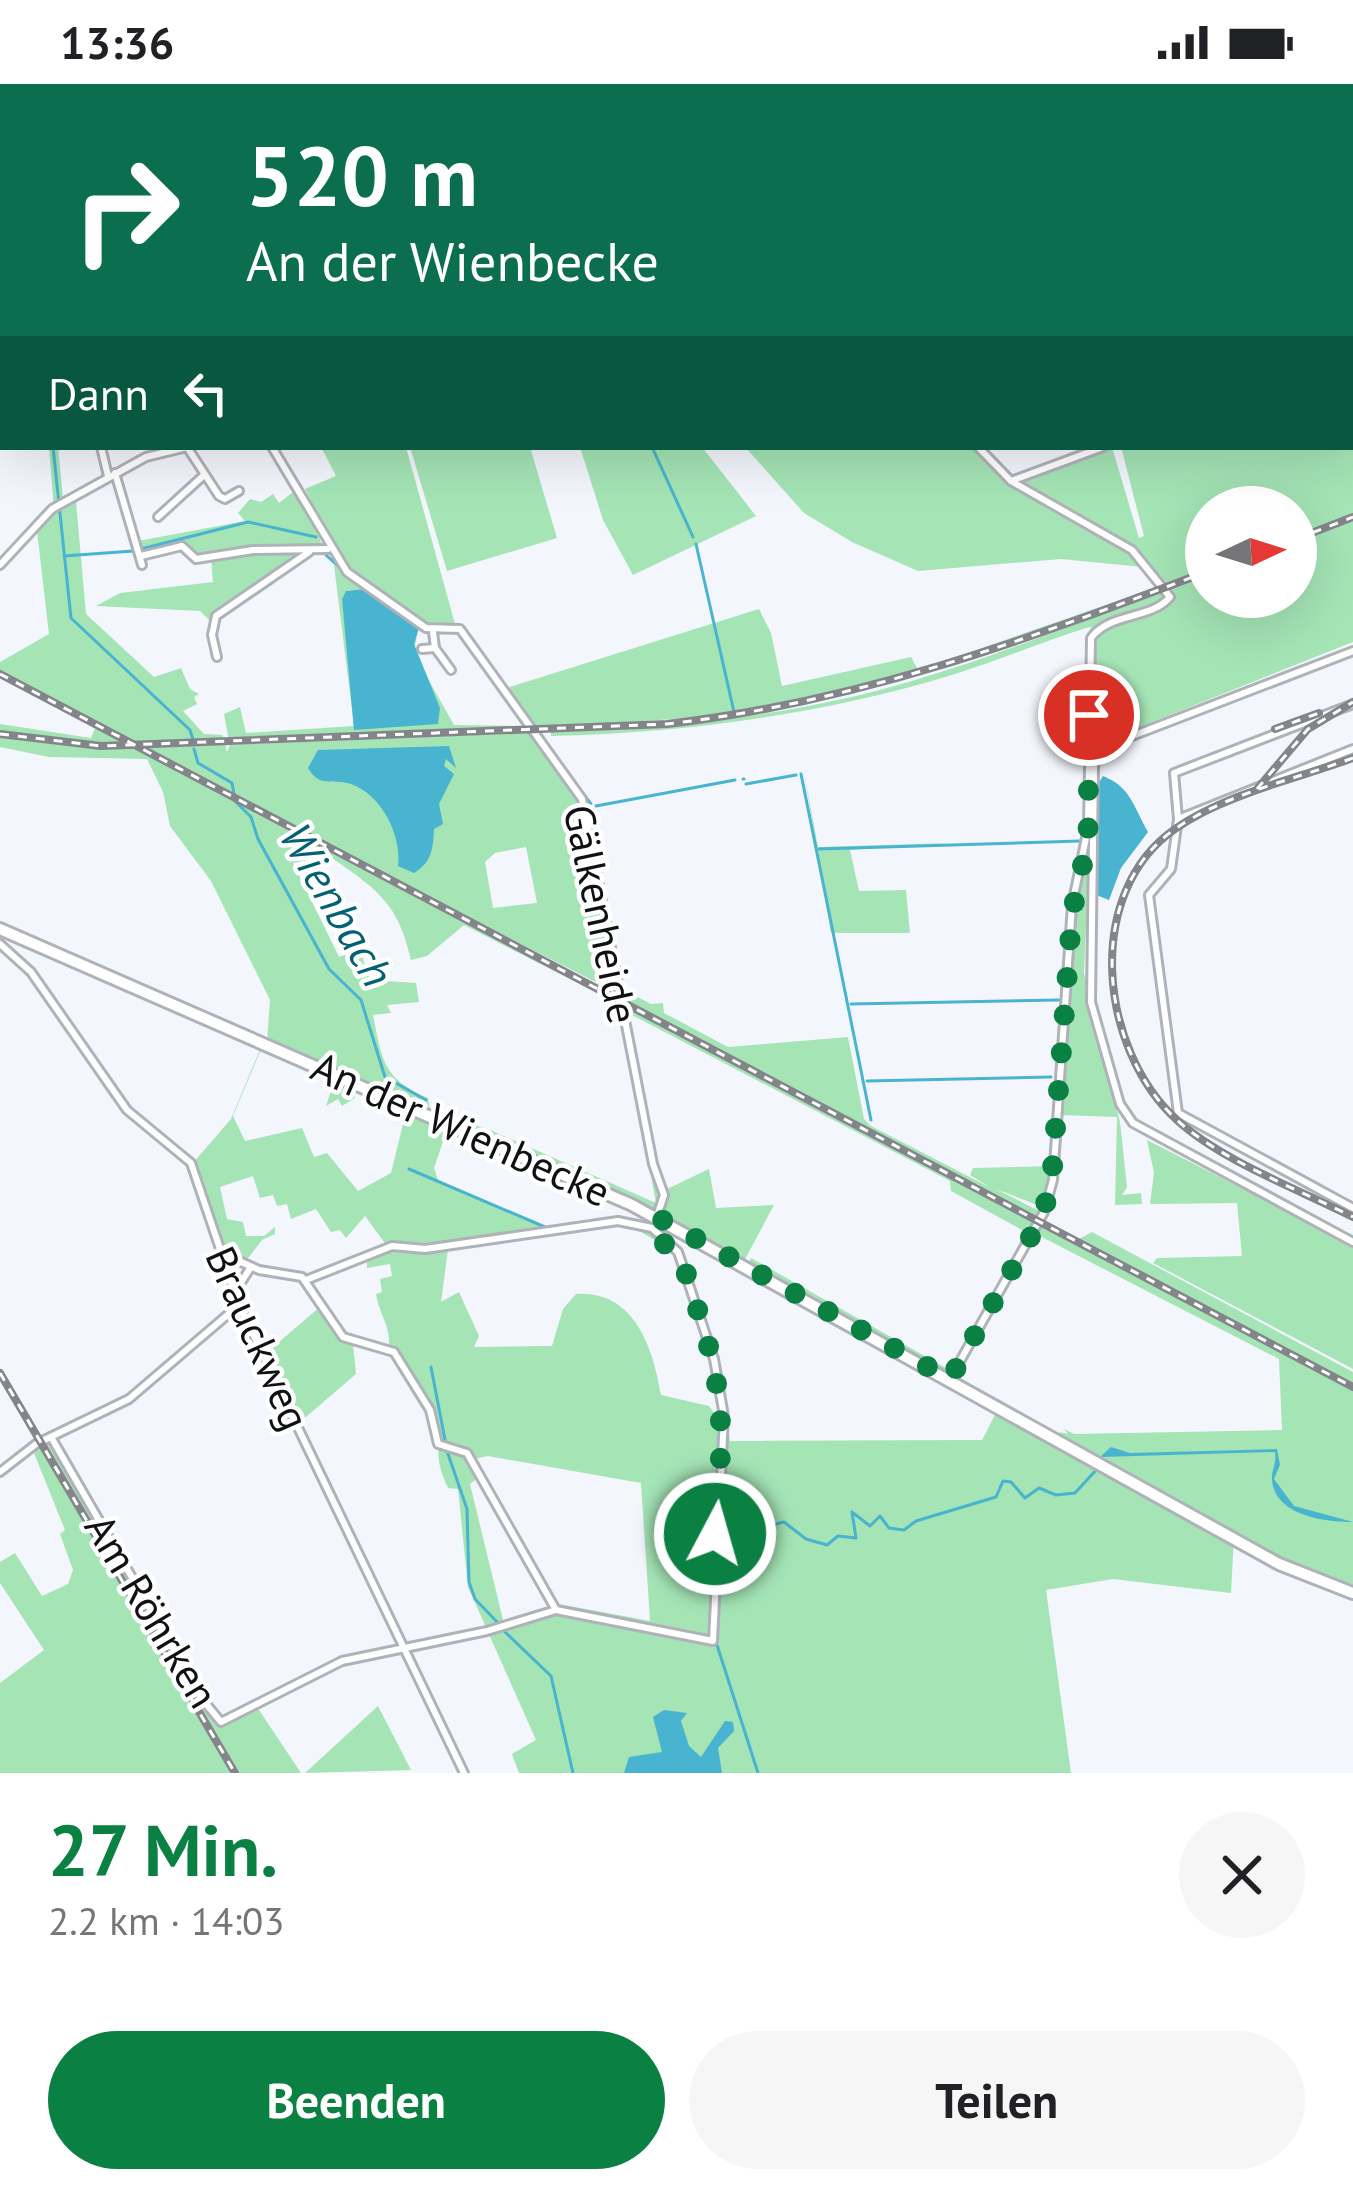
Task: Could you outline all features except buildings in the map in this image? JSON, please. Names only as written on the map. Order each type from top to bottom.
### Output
[{"type":"street","points":[[102,450],[141,561],[182,546],[196,559],[253,550],[321,548]]},
{"type":"street","points":[[0,565],[64,502],[111,474],[179,450]]},
{"type":"street","points":[[189,450],[203,476],[225,500],[239,490]]},
{"type":"street","points":[[274,450],[293,477],[321,548],[347,572],[433,632],[435,648],[451,670]]},
{"type":"street","points":[[950,1379],[1044,1212],[1054,1172],[1072,913],[1088,828],[1091,638],[1103,626],[1165,604],[1170,597],[1132,550],[1011,481],[981,450]]},
{"type":"street","points":[[1011,481],[1094,450]]},
{"type":"street","points":[[158,517],[203,476]]},
{"type":"street","points":[[217,657],[212,635],[216,616],[321,548]]},
{"type":"street","name":"Gälkenheide","points":[[433,632],[460,629],[582,799],[653,1165],[664,1195],[654,1222]]},
{"type":"street","points":[[422,649],[435,648]]},
{"type":"street","points":[[1353,651],[1101,748],[1094,766],[1088,974],[1120,1104],[1133,1123],[1353,1242]]},
{"type":"street","points":[[1353,704],[1178,771],[1171,781],[1178,818],[1171,869],[1149,895],[1178,1113],[1353,1208]]},
{"type":"street","points":[[1178,818],[1353,749]]},
{"type":"street","points":[[1177,804],[1189,811]]},
{"type":"street","name":"An der Wienbecke","points":[[0,929],[428,1113],[654,1222],[950,1379],[1279,1564],[1353,1594]]},
{"type":"street","name":"Brauckweg","points":[[0,944],[31,972],[127,1110],[191,1163],[238,1305],[464,1773]]},
{"type":"street","points":[[219,1252],[251,1267],[288,1271],[306,1280],[344,1337],[387,1347],[409,1371],[430,1410],[438,1444],[467,1454],[556,1610],[712,1641],[725,1429],[717,1369],[680,1255],[654,1222],[613,1222],[427,1248],[392,1246],[306,1280]]},
{"type":"street","points":[[234,1293],[251,1267]]},
{"type":"street","points":[[0,1472],[51,1437],[129,1400],[238,1305]]},
{"type":"street","name":"Am Röhrken","points":[[51,1437],[218,1721],[227,1722],[335,1664],[487,1631],[556,1610]]},
{"type":"green space","points":[[49,450],[58,450],[64,509],[76,502],[86,614],[154,677],[181,668],[190,689],[199,694],[194,697],[197,704],[183,711],[204,734],[222,735],[225,741],[193,745],[225,744],[227,752],[230,745],[350,740],[229,741],[224,714],[240,707],[246,733],[354,726],[334,565],[365,589],[346,591],[342,599],[356,722],[349,635],[370,594],[418,628],[414,654],[454,725],[522,726],[493,681],[529,729],[440,736],[531,733],[582,800],[617,993],[332,847],[333,843],[329,850],[620,1002],[648,1147],[623,1022],[613,1001],[464,925],[427,956],[411,960],[399,923],[372,887],[329,856],[293,863],[339,957],[360,950],[370,980],[416,983],[419,1002],[387,1005],[391,1013],[373,1015],[387,1066],[402,1083],[428,1098],[431,1117],[652,1219],[647,1223],[447,1130],[434,1168],[438,1180],[545,1227],[449,1242],[441,1302],[459,1292],[479,1336],[474,1347],[552,1346],[563,1309],[576,1294],[596,1295],[613,1301],[637,1325],[661,1395],[709,1406],[720,1421],[715,1367],[675,1252],[718,1375],[717,1368],[730,1441],[982,1440],[997,1411],[659,1226],[660,1236],[675,1244],[685,1258],[716,1363],[680,1253],[655,1233],[660,1222],[1057,1442],[1060,1432],[1068,1434],[1064,1429],[1074,1434],[1282,1430],[1279,1359],[1034,1233],[1039,1224],[1353,1390],[1353,1591],[1299,1571],[1234,1536],[1231,1593],[1113,1579],[1046,1590],[1071,1773],[519,1773],[512,1754],[536,1740],[468,1587],[458,1489],[448,1488],[443,1475],[433,1407],[389,1344],[376,1294],[382,1292],[380,1279],[392,1276],[390,1264],[367,1268],[367,1258],[407,1245],[387,1246],[365,1216],[346,1238],[340,1230],[331,1232],[316,1209],[291,1219],[287,1204],[277,1206],[273,1195],[260,1198],[253,1176],[220,1187],[227,1219],[243,1222],[246,1236],[264,1236],[275,1227],[275,1234],[262,1240],[245,1262],[220,1247],[193,1163],[231,1119],[261,1047],[265,1046],[330,1073],[331,1077],[262,1047],[233,1116],[245,1141],[302,1128],[314,1157],[327,1153],[358,1191],[391,1173],[406,1112],[374,1105],[376,1098],[352,1088],[355,1098],[342,1106],[338,1099],[326,1106],[335,1079],[407,1107],[409,1103],[337,1067],[350,1076],[267,1041],[270,1000],[211,881],[170,826],[163,792],[147,759],[49,757],[0,747],[0,735],[78,747],[151,747],[118,735],[126,744],[78,744],[0,732],[0,724],[91,738],[96,726],[116,735],[0,673],[0,662],[49,634],[37,531],[0,568],[54,509]],"holes":[[[526,847],[537,903],[493,908],[485,862],[495,853]],[[467,1455],[641,1483],[650,1621],[559,1604],[478,1466],[555,1607],[644,1628],[561,1613],[505,1628],[470,1484],[478,1478]]]},
{"type":"green space","points":[[323,450],[407,450],[455,624],[429,626],[344,565],[305,489],[336,476]]},
{"type":"green space","points":[[411,450],[531,450],[557,538],[447,571]]},
{"type":"green space","points":[[581,450],[704,450],[756,516],[633,575],[603,520]]},
{"type":"green space","points":[[748,450],[978,450],[1011,484],[1113,450],[1139,538],[1144,536],[1122,450],[1353,450],[1353,515],[1317,529],[1317,486],[1185,486],[1185,579],[1168,585],[1153,568],[1061,559],[918,571],[852,542],[804,513]]},
{"type":"green space","points":[[293,492],[319,536],[321,543],[312,549],[188,555],[175,542],[138,551],[138,541],[245,521],[238,513],[250,499],[261,502],[273,494],[279,503]]},
{"type":"green space","points":[[1353,520],[1353,642],[1092,746],[1097,631],[1089,627],[952,675],[838,704],[696,727],[551,736],[551,731],[734,718],[825,703],[989,656],[1185,582],[1185,618],[1317,618],[1317,533]]},
{"type":"green space","points":[[307,551],[215,615],[212,623],[200,611],[96,606],[120,593],[213,582],[211,557]]},
{"type":"green space","points":[[1161,586],[914,674],[720,716],[534,728],[506,688],[759,609],[771,633],[782,686],[911,657],[918,670]]},
{"type":"green space","points":[[804,772],[818,847],[950,843],[850,850],[859,891],[906,890],[910,933],[831,933]]},
{"type":"green space","points":[[599,810],[590,816],[591,824],[624,990],[651,1004],[663,1003],[664,1013],[728,1047],[848,1037],[864,1119],[871,1126],[991,1188],[970,1175],[973,1168],[1053,1166],[1042,1207],[996,1189],[1041,1212],[1037,1219],[625,1000],[588,814]]},
{"type":"green space","points":[[1090,833],[1084,973],[1120,1122],[1127,1187],[1122,1195],[1141,1193],[1142,1204],[1115,1205],[1117,1117],[1061,1115],[1074,901]]},
{"type":"green space","points":[[624,1005],[1034,1224],[1024,1231],[951,1191],[950,1181],[634,1016],[629,1020],[652,1144]]},
{"type":"green space","points":[[435,1114],[488,1129],[656,1203],[646,1149],[662,1195],[658,1211]]},
{"type":"green space","points":[[1147,1140],[1353,1245],[1353,1369],[1153,1263],[1157,1258],[1242,1256],[1237,1203],[1150,1204],[1154,1173]]},
{"type":"green space","points":[[709,1169],[716,1208],[774,1205],[744,1261],[662,1216],[665,1190]]},
{"type":"green space","points":[[616,1223],[628,1225],[554,1231]]},
{"type":"green space","points":[[630,1226],[663,1240],[675,1252]]},
{"type":"green space","points":[[1092,1232],[1353,1372],[1353,1384],[1077,1240]]},
{"type":"green space","points":[[751,1258],[953,1372],[945,1374],[748,1264]]},
{"type":"green space","points":[[321,1306],[339,1336],[353,1344],[356,1374],[300,1422],[265,1354]]},
{"type":"green space","points":[[50,1439],[218,1726],[257,1707],[301,1773],[0,1773],[0,1683],[44,1650],[0,1583],[0,1562],[15,1553],[42,1596],[68,1584],[73,1570],[60,1534],[65,1530],[32,1448]]},
{"type":"green space","points":[[378,1706],[411,1770],[305,1773]]},
{"type":"water","points":[[365,589],[419,628],[414,644],[440,708],[438,724],[354,730],[342,599],[346,591]]},
{"type":"water","points":[[449,746],[456,768],[446,759],[444,766],[454,774],[439,804],[443,824],[434,829],[430,854],[414,873],[398,866],[393,830],[372,797],[351,784],[317,779],[308,768],[318,750]]},
{"type":"water","points":[[1103,776],[1126,792],[1148,832],[1121,868],[1109,900],[1096,895],[1099,782]]},
{"type":"water","points":[[1111,1447],[1130,1453],[1277,1449],[1280,1465],[1274,1479],[1294,1506],[1353,1522],[1316,1518],[1282,1502],[1272,1480],[1275,1452],[1100,1457]]},
{"type":"water","points":[[664,1710],[687,1713],[681,1721],[689,1746],[701,1757],[725,1721],[733,1722],[734,1731],[718,1748],[722,1773],[624,1773],[629,1757],[662,1752],[653,1717]]},
{"type":"waterway","name":"Wienbach","points":[[53,450],[71,618],[190,730],[193,740]]},
{"type":"waterway","points":[[653,450],[693,537]]},
{"type":"waterway","points":[[141,549],[248,522],[316,537]]},
{"type":"waterway","points":[[696,544],[734,712]]},
{"type":"waterway","points":[[64,556],[133,551]]},
{"type":"waterway","points":[[326,555],[364,590]]},
{"type":"waterway","name":"Wienbach","points":[[194,749],[198,763],[232,783],[234,794]]},
{"type":"waterway","points":[[801,774],[871,1120]]},
{"type":"waterway","points":[[746,784],[796,775]]},
{"type":"waterway","points":[[596,806],[735,780]]},
{"type":"waterway","points":[[574,782],[591,804]]},
{"type":"waterway","name":"Wienbach","points":[[233,799],[251,817],[258,839],[329,969],[361,1000],[385,1077],[426,1100]]},
{"type":"waterway","points":[[819,849],[1080,841]]},
{"type":"waterway","points":[[851,1004],[1059,1000]]},
{"type":"waterway","points":[[867,1081],[1051,1077]]},
{"type":"waterway","points":[[409,1169],[545,1227]]},
{"type":"waterway","points":[[431,1367],[446,1445]]},
{"type":"waterway","points":[[447,1451],[467,1509],[469,1582],[475,1599],[499,1624]]},
{"type":"waterway","name":"Wienbach","points":[[722,1476],[740,1497],[759,1500],[768,1526],[784,1522],[806,1539],[827,1545],[838,1536],[856,1538],[852,1512],[870,1526],[880,1516],[889,1528],[904,1530],[916,1521],[996,1497],[1003,1481],[1011,1482],[1025,1498],[1039,1488],[1056,1495],[1075,1493],[1098,1468]]},
{"type":"waterway","points":[[505,1632],[551,1676],[573,1773]]},
{"type":"waterway","points":[[717,1645],[758,1773]]},
{"type":"railway","points":[[1317,531],[1353,517]]},
{"type":"railway","points":[[0,734],[101,746],[667,724],[807,701],[874,684],[1007,644],[1185,580]]},
{"type":"railway","points":[[0,674],[1353,1387]]},
{"type":"railway","points":[[1257,789],[1308,729],[1353,702]]},
{"type":"railway","points":[[1275,729],[1319,713]]},
{"type":"railway","points":[[1353,758],[1238,797],[1175,829],[1145,857],[1126,891],[1115,930],[1112,972],[1118,1014],[1131,1054],[1151,1090],[1177,1120],[1238,1161],[1353,1217]]},
{"type":"railway","points":[[0,1373],[235,1773]]},
{"type":"route","points":[[715,1534],[724,1440],[720,1380],[681,1258],[655,1236],[653,1224],[657,1217],[950,1379],[1039,1222],[1051,1188],[1073,897],[1088,840],[1089,715]]}]
